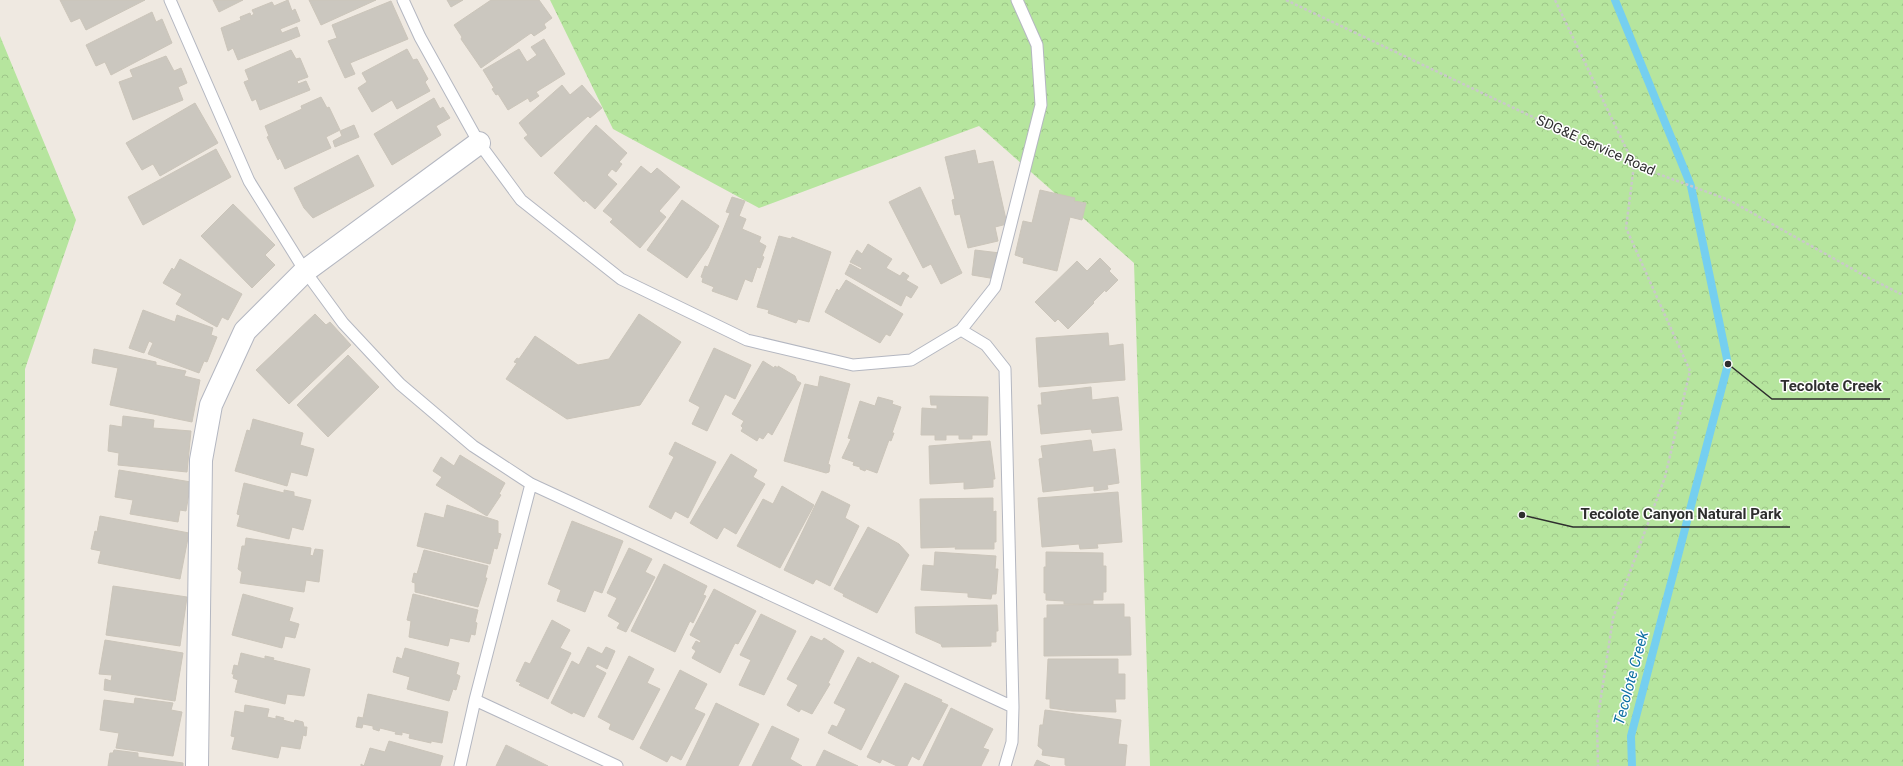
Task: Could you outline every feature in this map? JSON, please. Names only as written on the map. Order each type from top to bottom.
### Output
[{"type":"street","points":[[197,766],[201,460],[211,405],[245,331],[306,271],[479,143]]},
{"type":"lane","points":[[170,0],[249,181],[306,271],[343,323],[400,384],[473,446],[530,484],[1013,707]]},
{"type":"lane","points":[[403,0],[420,37],[479,143],[521,200],[621,279],[747,340],[853,366],[911,360],[961,330],[995,288],[1041,105],[1037,45],[1017,0]]},
{"type":"lane","points":[[961,330],[986,345],[1005,369],[1013,707],[1012,742],[1005,766]]},
{"type":"lane","points":[[460,766],[475,700],[530,484]]},
{"type":"lane","points":[[475,700],[617,766]]},
{"type":"path","name":"SDG&E Service Road","points":[[1286,0],[1634,165],[1729,200],[1865,276],[1903,294]]},
{"type":"path","points":[[1555,0],[1634,165],[1626,228],[1690,371],[1666,477],[1613,618],[1597,723],[1598,766]]},
{"type":"green space","points":[[550,0],[1903,0],[1903,766],[1150,766],[1134,263],[979,126],[759,208],[613,129]]},
{"type":"green space","points":[[0,36],[76,220],[25,369],[24,766],[0,766]]},
{"type":"building","points":[[60,0],[145,0],[86,30],[80,18],[71,22]]},
{"type":"building","points":[[213,0],[243,0],[219,12]]},
{"type":"building","points":[[288,0],[292,11],[295,9],[300,21],[280,29],[282,33],[297,27],[300,36],[238,60],[233,48],[228,51],[221,28],[241,20],[240,17],[250,13],[251,16],[254,14],[252,10],[272,2],[274,6]]},
{"type":"building","points":[[309,0],[376,0],[321,25]]},
{"type":"building","points":[[447,0],[463,0],[451,7]]},
{"type":"building","points":[[491,0],[539,0],[552,18],[544,24],[546,28],[534,36],[531,33],[481,68],[461,39],[462,37],[454,25]]},
{"type":"building","points":[[391,1],[408,39],[350,63],[355,74],[345,78],[328,41],[337,38],[332,25]]},
{"type":"building","points":[[152,12],[156,22],[162,19],[172,43],[111,75],[105,62],[96,66],[86,45]]},
{"type":"building","points":[[544,39],[565,74],[536,92],[539,96],[530,102],[528,98],[508,110],[498,94],[496,95],[492,89],[494,88],[483,70],[519,49],[527,62],[537,55],[531,47]]},
{"type":"building","points":[[407,49],[413,60],[417,59],[428,79],[425,82],[430,91],[397,109],[392,100],[372,112],[358,88],[367,82],[362,73]]},
{"type":"building","points":[[291,50],[296,59],[300,58],[308,77],[297,81],[298,84],[306,81],[310,90],[260,110],[256,99],[252,101],[244,82],[249,80],[245,70]]},
{"type":"building","points":[[166,56],[174,71],[181,68],[187,83],[178,87],[183,100],[133,120],[119,82],[133,77],[130,70]]},
{"type":"building","points":[[562,85],[570,95],[582,85],[602,108],[590,118],[588,116],[541,157],[524,138],[528,135],[519,123]]},
{"type":"building","points":[[321,97],[327,108],[329,107],[340,130],[326,137],[331,148],[285,169],[280,158],[278,160],[267,137],[269,136],[265,126],[302,109],[301,106]]},
{"type":"building","points":[[434,98],[440,109],[443,107],[450,118],[436,126],[441,135],[392,165],[374,134]]},
{"type":"building","points":[[195,103],[218,143],[160,176],[153,164],[142,170],[126,143]]},
{"type":"building","points":[[354,125],[359,137],[335,147],[333,141],[342,136],[340,131]]},
{"type":"building","points":[[596,125],[627,153],[619,162],[622,164],[616,172],[612,169],[607,175],[617,184],[595,209],[585,200],[584,202],[554,173]]},
{"type":"building","points":[[216,149],[231,177],[143,225],[128,197]]},
{"type":"building","points":[[975,150],[978,164],[993,161],[1007,224],[995,227],[998,241],[968,248],[960,214],[955,215],[952,200],[955,199],[945,157]]},
{"type":"building","points":[[358,155],[374,186],[313,218],[304,208],[294,188]]},
{"type":"building","points":[[641,166],[651,174],[657,168],[680,187],[659,211],[666,217],[640,248],[610,222],[613,219],[603,211]]},
{"type":"building","points":[[920,187],[962,273],[941,284],[931,264],[923,268],[889,202]]},
{"type":"building","points":[[1040,190],[1075,198],[1074,201],[1086,203],[1082,220],[1070,217],[1057,271],[1023,263],[1024,258],[1015,255],[1023,221],[1032,223]]},
{"type":"building","points":[[732,197],[745,201],[739,216],[746,219],[742,229],[761,237],[759,242],[766,246],[762,256],[764,257],[760,268],[757,267],[752,282],[745,279],[737,300],[712,291],[714,287],[702,282],[703,278],[701,277],[705,266],[708,267],[730,213],[726,212]]},
{"type":"building","points":[[682,200],[719,226],[708,248],[687,278],[647,250]]},
{"type":"building","points":[[233,204],[275,245],[265,255],[275,265],[252,288],[201,236]]},
{"type":"building","points":[[779,236],[791,239],[792,237],[831,252],[809,322],[798,319],[796,323],[768,313],[769,310],[757,307]]},
{"type":"building","points":[[868,244],[892,259],[886,268],[900,276],[903,272],[909,276],[906,280],[918,287],[911,298],[906,295],[901,306],[845,274],[850,264],[861,270],[862,268],[850,262],[857,250],[862,254]]},
{"type":"building","points":[[975,250],[1000,253],[996,279],[972,275]]},
{"type":"building","points":[[1100,258],[1111,269],[1109,271],[1118,280],[1106,292],[1105,290],[1068,329],[1058,319],[1055,322],[1035,302],[1077,261],[1087,271]]},
{"type":"building","points":[[180,259],[242,294],[228,320],[222,317],[217,327],[176,304],[182,294],[163,283],[172,268],[174,270]]},
{"type":"building","points":[[846,280],[903,314],[890,336],[886,334],[880,343],[825,312],[837,289],[839,291]]},
{"type":"building","points":[[143,310],[175,322],[177,315],[213,328],[211,335],[217,337],[207,362],[204,361],[199,373],[148,354],[153,343],[149,341],[144,353],[129,348]]},
{"type":"building","points":[[315,314],[326,325],[330,322],[351,345],[289,404],[256,370]]},
{"type":"building","points":[[639,314],[681,342],[640,405],[567,419],[506,379],[517,363],[514,362],[517,358],[519,359],[535,336],[578,365],[609,359]]},
{"type":"building","points":[[1108,333],[1109,346],[1123,344],[1125,380],[1039,387],[1036,338]]},
{"type":"building","points":[[714,348],[751,365],[735,399],[725,394],[707,431],[692,424],[700,407],[689,401]]},
{"type":"building","points":[[94,349],[156,362],[156,365],[186,371],[184,376],[200,380],[192,422],[110,405],[118,368],[92,363]]},
{"type":"building","points":[[348,355],[379,387],[328,437],[297,405]]},
{"type":"building","points":[[763,361],[774,368],[775,366],[778,368],[778,366],[795,376],[797,381],[801,383],[772,435],[768,432],[763,439],[759,437],[757,441],[741,431],[743,428],[741,426],[744,421],[732,414]]},
{"type":"building","points":[[820,376],[850,384],[828,464],[830,465],[829,472],[826,473],[784,461],[805,384],[818,387]]},
{"type":"building","points":[[1091,387],[1092,400],[1118,397],[1122,430],[1092,433],[1091,429],[1041,434],[1038,405],[1042,405],[1041,393]]},
{"type":"building","points":[[930,396],[988,397],[987,435],[972,435],[972,439],[959,439],[959,435],[946,435],[946,440],[935,440],[935,435],[921,435],[922,408],[937,409],[937,405],[931,405]]},
{"type":"building","points":[[878,397],[893,401],[892,404],[901,407],[892,433],[894,433],[891,441],[889,440],[877,473],[866,469],[865,471],[860,469],[860,467],[853,465],[854,462],[842,458],[851,439],[848,438],[860,401],[875,406]]},
{"type":"building","points":[[123,416],[154,420],[153,428],[191,431],[187,472],[118,465],[119,453],[108,451],[110,425],[122,427]]},
{"type":"building","points":[[253,419],[303,433],[300,445],[314,449],[307,476],[291,472],[287,486],[235,471],[247,430],[250,431]]},
{"type":"building","points":[[1091,440],[1093,452],[1115,449],[1119,483],[1107,485],[1108,489],[1094,491],[1094,486],[1043,492],[1039,459],[1043,458],[1041,446]]},
{"type":"building","points":[[990,441],[995,479],[993,479],[993,487],[964,489],[964,482],[930,484],[929,446]]},
{"type":"building","points":[[675,442],[716,462],[688,518],[675,511],[671,519],[649,507],[674,457],[669,454]]},
{"type":"building","points":[[731,454],[757,470],[753,477],[765,484],[736,534],[724,527],[717,539],[690,523]]},
{"type":"building","points":[[460,455],[505,483],[499,494],[501,495],[487,516],[436,485],[442,477],[433,471],[441,457],[454,466]]},
{"type":"building","points":[[119,470],[191,482],[186,511],[180,510],[178,522],[130,514],[133,500],[115,497]]},
{"type":"building","points":[[244,483],[284,493],[284,490],[294,492],[294,496],[311,500],[303,530],[292,527],[289,539],[237,526],[240,515],[237,514]]},
{"type":"building","points":[[782,486],[814,505],[780,568],[737,546],[763,499],[773,504]]},
{"type":"building","points":[[822,491],[850,505],[845,518],[859,526],[830,586],[816,579],[813,584],[784,570]]},
{"type":"building","points":[[1118,492],[1122,542],[1097,544],[1098,548],[1080,549],[1079,544],[1042,547],[1038,498]]},
{"type":"building","points":[[993,498],[993,512],[996,511],[996,542],[994,542],[994,549],[955,549],[956,547],[921,548],[920,499]]},
{"type":"building","points":[[447,505],[498,521],[498,533],[501,534],[497,549],[494,548],[490,564],[417,546],[425,513],[444,518]]},
{"type":"building","points":[[100,516],[189,533],[180,579],[98,563],[101,551],[91,549],[95,531],[97,532]]},
{"type":"building","points":[[572,521],[623,541],[602,593],[594,590],[585,612],[557,601],[561,590],[548,584]]},
{"type":"building","points":[[868,527],[899,544],[909,555],[877,613],[843,596],[844,594],[834,589]]},
{"type":"building","points":[[246,538],[311,548],[310,555],[313,556],[315,549],[323,550],[319,582],[306,580],[304,592],[240,583],[242,572],[238,569],[242,546],[245,546]]},
{"type":"building","points":[[629,548],[652,559],[645,572],[655,577],[626,632],[617,628],[620,623],[608,616],[617,598],[607,593]]},
{"type":"building","points":[[424,550],[488,566],[485,578],[487,578],[478,607],[415,592],[415,583],[412,582],[414,573],[417,574]]},
{"type":"building","points":[[935,552],[996,556],[995,569],[998,569],[996,594],[992,594],[991,599],[968,597],[968,593],[921,590],[923,565],[934,566]]},
{"type":"building","points":[[1046,552],[1103,553],[1103,566],[1106,566],[1106,592],[1103,592],[1103,600],[1093,600],[1093,604],[1064,604],[1064,601],[1046,600],[1046,593],[1044,593],[1044,567],[1046,567]]},
{"type":"building","points":[[664,564],[707,586],[703,595],[706,596],[693,623],[690,621],[675,652],[631,631]]},
{"type":"building","points":[[113,586],[187,597],[180,646],[106,635]]},
{"type":"building","points":[[714,589],[756,611],[738,644],[735,643],[720,673],[692,658],[696,651],[692,648],[696,641],[700,643],[701,641],[690,635]]},
{"type":"building","points":[[243,594],[293,608],[289,621],[299,624],[295,638],[285,636],[282,648],[232,635]]},
{"type":"building","points":[[413,594],[478,610],[475,622],[477,623],[475,635],[471,634],[469,642],[450,638],[448,646],[409,637],[411,621],[407,620]]},
{"type":"building","points":[[1124,604],[1124,617],[1130,617],[1131,655],[1044,656],[1044,618],[1047,618],[1047,605]]},
{"type":"building","points":[[997,605],[998,631],[996,631],[996,642],[991,642],[991,646],[942,647],[941,644],[916,633],[915,607]]},
{"type":"building","points":[[761,614],[796,631],[764,695],[739,685],[751,660],[740,655]]},
{"type":"building","points":[[552,620],[570,630],[560,648],[571,653],[548,699],[519,685],[521,683],[516,681],[525,662],[530,664]]},
{"type":"building","points":[[811,636],[822,641],[824,638],[844,651],[828,683],[830,684],[812,714],[801,709],[799,712],[787,705],[798,685],[787,679]]},
{"type":"building","points":[[105,640],[183,653],[175,701],[104,690],[105,679],[111,681],[112,675],[99,674]]},
{"type":"building","points":[[588,647],[602,654],[606,647],[615,651],[607,669],[597,664],[595,667],[606,673],[584,717],[573,712],[572,714],[551,703],[572,661],[579,665]]},
{"type":"building","points":[[405,648],[459,663],[456,674],[460,676],[456,690],[453,689],[449,701],[407,689],[410,677],[393,672],[397,657],[402,659]]},
{"type":"building","points":[[241,653],[265,659],[265,656],[274,658],[273,660],[310,669],[304,696],[287,694],[285,704],[235,692],[238,680],[233,678],[234,674],[232,674],[234,665],[238,666]]},
{"type":"building","points":[[629,656],[654,669],[647,683],[660,689],[633,740],[609,729],[611,724],[598,717]]},
{"type":"building","points":[[858,657],[871,664],[872,662],[899,676],[861,750],[828,733],[832,725],[837,727],[846,709],[834,703]]},
{"type":"building","points":[[1048,659],[1118,659],[1118,674],[1125,674],[1125,699],[1115,699],[1116,712],[1072,711],[1050,708],[1050,699],[1046,699]]},
{"type":"building","points":[[680,670],[707,684],[694,709],[705,714],[681,760],[671,755],[667,762],[640,748]]},
{"type":"building","points":[[905,683],[942,700],[941,702],[948,705],[919,760],[912,756],[907,766],[897,766],[882,759],[880,763],[867,757]]},
{"type":"building","points":[[368,694],[448,712],[442,743],[431,741],[431,743],[409,738],[410,734],[402,732],[402,735],[395,734],[396,732],[380,728],[379,731],[373,729],[373,726],[363,724],[362,728],[356,727],[358,717],[363,718]]},
{"type":"building","points":[[135,698],[173,703],[171,710],[182,712],[173,756],[116,748],[119,733],[100,730],[104,700],[134,704]]},
{"type":"building","points":[[716,703],[759,724],[738,766],[686,766]]},
{"type":"building","points":[[245,705],[269,709],[267,717],[276,719],[276,716],[294,723],[295,720],[303,722],[304,727],[307,727],[306,736],[303,735],[300,749],[281,746],[278,758],[232,749],[235,737],[231,736],[235,711],[244,713]]},
{"type":"building","points":[[951,708],[993,729],[983,748],[989,750],[981,766],[923,766]]},
{"type":"building","points":[[1045,710],[1121,720],[1118,744],[1127,745],[1125,766],[1069,766],[1065,765],[1065,758],[1042,755],[1043,750],[1038,746],[1040,725],[1043,725]]},
{"type":"building","points":[[772,726],[799,739],[790,759],[802,766],[752,766]]},
{"type":"building","points":[[389,741],[443,756],[440,766],[364,766],[370,748],[385,752]]},
{"type":"building","points":[[506,745],[548,766],[496,766]]},
{"type":"building","points":[[114,750],[138,753],[138,757],[183,763],[183,766],[108,766],[110,753],[113,753]]},
{"type":"building","points":[[824,750],[858,766],[816,766]]},
{"type":"building","points":[[1037,760],[1050,766],[1034,766]]},
{"type":"waterway","name":"Tecolote Creek","points":[[1615,0],[1691,186],[1728,364],[1631,736],[1632,766]]},
{"type":"place","name":"Tecolote Creek","points":[[1728,364]]},
{"type":"place","name":"Tecolote Canyon Natural Park","points":[[1522,515]]}]
